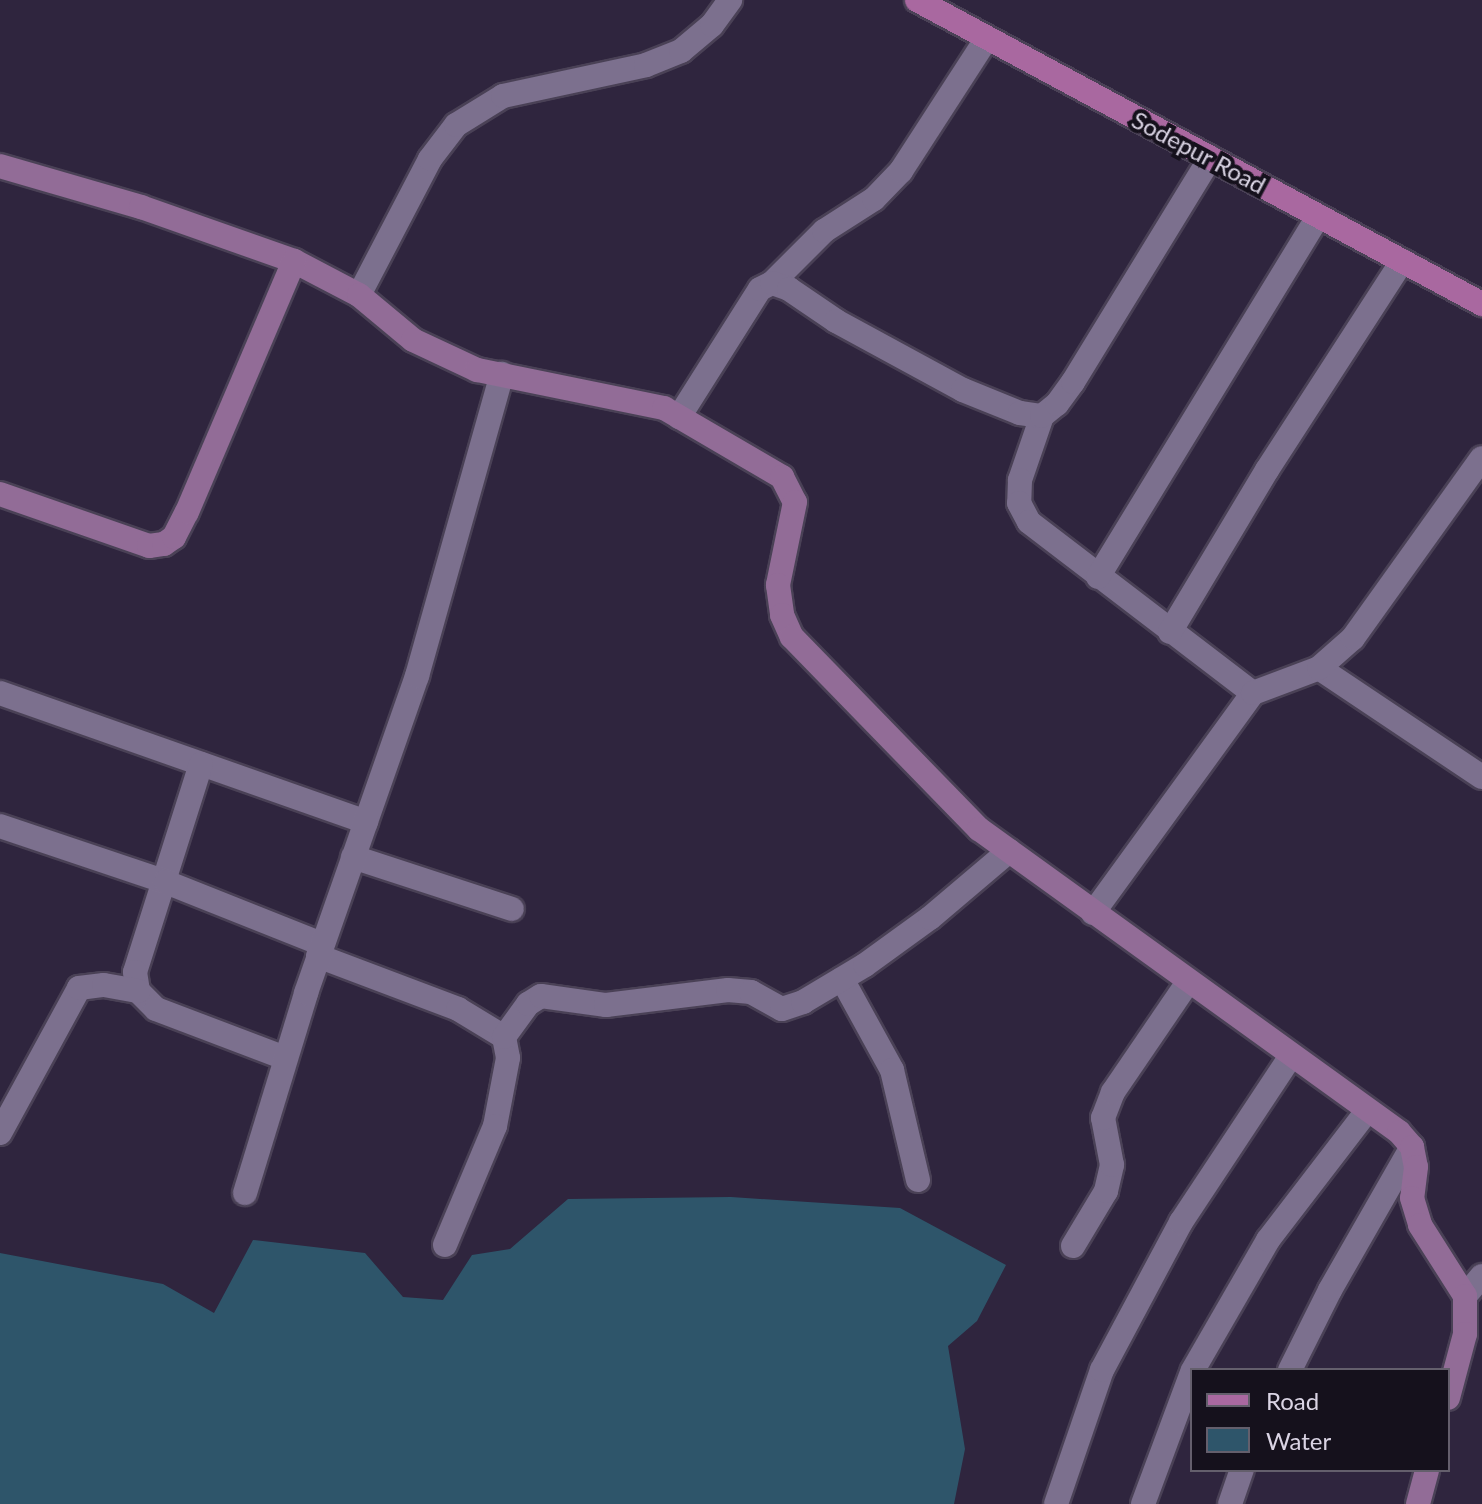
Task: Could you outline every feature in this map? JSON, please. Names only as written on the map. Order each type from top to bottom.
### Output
[{"type":"main road","name":"Sodepur Road","points":[[917,0],[1482,304]]},
{"type":"street","points":[[359,295],[430,159],[456,125],[503,96],[646,65],[681,51],[712,25],[730,0]]},
{"type":"street","points":[[679,417],[760,289],[772,283],[824,231],[874,199],[901,171],[987,38]]},
{"type":"street","points":[[1210,158],[1073,382],[1057,404],[1042,416],[1020,480],[1019,503],[1029,522],[1253,693]]},
{"type":"street","points":[[0,166],[141,207],[294,261],[359,295],[413,340],[477,370],[664,408],[782,477],[795,502],[778,585],[782,615],[792,637],[979,829],[1399,1132],[1412,1147],[1416,1167],[1412,1198],[1420,1225],[1465,1296],[1465,1334],[1450,1390]]},
{"type":"street","points":[[1098,577],[1318,216]]},
{"type":"street","points":[[0,494],[149,546],[164,544],[174,537],[294,261]]},
{"type":"street","points":[[1170,632],[1267,470],[1402,261]]},
{"type":"street","points":[[772,283],[789,289],[836,321],[963,390],[1020,413],[1042,416]]},
{"type":"street","points":[[245,1193],[320,950],[417,676],[502,374]]},
{"type":"street","points":[[1093,913],[1253,693],[1319,668],[1353,638],[1474,489],[1482,458]]},
{"type":"street","points":[[1319,668],[1482,777]]},
{"type":"street","points":[[0,693],[366,822]]},
{"type":"street","points":[[138,991],[135,972],[201,764]]},
{"type":"street","points":[[0,826],[166,882],[458,1009],[504,1037]]},
{"type":"street","points":[[445,1245],[495,1126],[508,1058],[504,1037],[528,1004],[541,996],[606,1005],[728,990],[751,992],[782,1009],[803,1002],[842,979],[930,918],[1009,851]]},
{"type":"street","points":[[353,857],[512,909]]},
{"type":"street","points":[[842,979],[892,1070],[918,1180]]},
{"type":"street","points":[[1073,1246],[1106,1191],[1112,1165],[1103,1118],[1113,1092],[1188,982]]},
{"type":"street","points":[[0,1133],[79,988],[104,985],[138,991],[156,1009],[285,1058]]},
{"type":"street","points":[[1056,1504],[1102,1370],[1181,1222],[1291,1056]]},
{"type":"street","points":[[1194,1368],[1268,1240],[1367,1111]]},
{"type":"street","points":[[1291,1368],[1330,1290],[1412,1147]]},
{"type":"street","points":[[1465,1296],[1482,1276]]},
{"type":"street","points":[[1143,1504],[1190,1376]]},
{"type":"street","points":[[1230,1504],[1241,1472]]},
{"type":"street","points":[[1418,1504],[1426,1472]]},
{"type":"water","points":[[731,1197],[900,1208],[1006,1265],[977,1321],[948,1346],[965,1449],[954,1504],[0,1504],[0,1253],[163,1284],[214,1313],[253,1240],[365,1253],[403,1297],[443,1300],[472,1255],[510,1249],[568,1199]]}]
